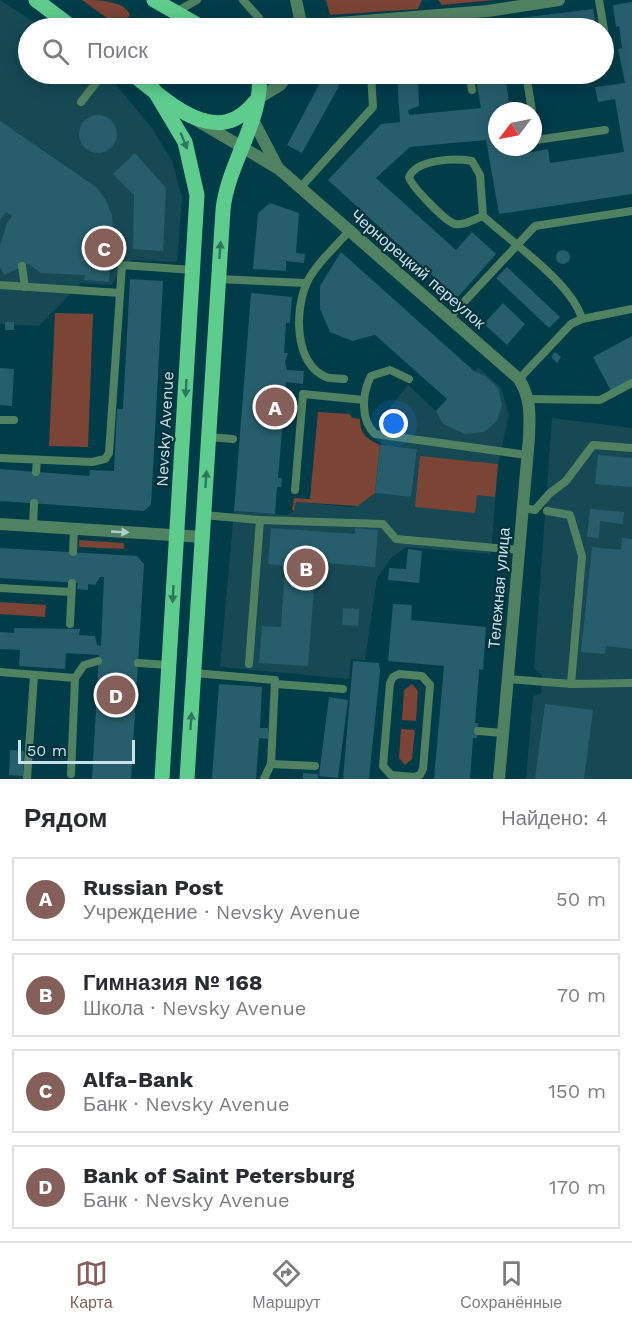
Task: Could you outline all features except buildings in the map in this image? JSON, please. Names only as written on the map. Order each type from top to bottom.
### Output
[{"type":"main road","points":[[36,0],[60,18]]},
{"type":"main road","points":[[154,0],[184,18]]},
{"type":"main road","points":[[146,84],[189,115],[208,122],[225,123],[240,117],[257,99]]},
{"type":"main road","points":[[187,779],[225,196],[252,118],[258,84]]},
{"type":"main road","name":"Nevsky Avenue","points":[[154,90],[181,134],[195,177],[197,206],[162,779]]},
{"type":"street","points":[[296,0],[300,18]]},
{"type":"street","points":[[474,18],[559,0]]},
{"type":"street","points":[[257,99],[281,84]]},
{"type":"street","name":"Чернорецкий переулок","points":[[189,115],[279,169],[519,379],[528,399]]},
{"type":"street","name":"Чернорецкий переулок","points":[[252,118],[279,169]]},
{"type":"street","name":"Тележная улица","points":[[499,779],[531,413],[528,399]]},
{"type":"street","points":[[0,524],[203,537]]},
{"type":"lane","points":[[174,13],[197,0]]},
{"type":"lane","points":[[243,0],[259,18]]},
{"type":"lane","points":[[599,0],[602,18]]},
{"type":"lane","points":[[81,102],[95,84]]},
{"type":"lane","points":[[300,188],[373,107],[372,84]]},
{"type":"lane","points":[[471,84],[472,90]]},
{"type":"lane","points":[[528,84],[531,102]]},
{"type":"lane","points":[[542,139],[605,129]]},
{"type":"lane","points":[[483,216],[461,224],[450,221],[414,188],[409,177],[412,171],[423,164],[472,161],[480,175],[483,216],[572,297],[582,319]]},
{"type":"lane","points":[[449,318],[529,230],[540,224],[632,211]]},
{"type":"lane","points":[[344,379],[326,377],[316,369],[302,344],[299,329],[306,283],[349,231]]},
{"type":"lane","points":[[0,458],[92,462],[105,459],[109,453],[122,265],[193,270]]},
{"type":"lane","points":[[22,266],[25,287]]},
{"type":"lane","points":[[218,279],[306,283]]},
{"type":"lane","points":[[0,285],[120,293]]},
{"type":"lane","points":[[519,379],[561,332],[582,319],[632,309]]},
{"type":"lane","points":[[409,379],[390,370],[371,376],[366,386],[364,400],[369,428],[382,437],[527,455]]},
{"type":"lane","points":[[528,399],[600,400],[632,384]]},
{"type":"lane","points":[[295,490],[303,394],[364,400]]},
{"type":"lane","points":[[0,420],[14,420]]},
{"type":"lane","points":[[209,437],[232,439]]},
{"type":"lane","points":[[523,508],[535,510],[549,494],[566,482],[593,445],[632,448]]},
{"type":"lane","points":[[36,472],[37,460]]},
{"type":"lane","points":[[33,526],[34,503]]},
{"type":"lane","points":[[547,511],[570,515],[582,556],[571,684]]},
{"type":"lane","points":[[204,515],[260,520],[383,524],[396,539],[519,550]]},
{"type":"lane","points":[[249,664],[260,520]]},
{"type":"lane","points":[[73,552],[74,529]]},
{"type":"lane","points":[[0,588],[71,588],[70,624]]},
{"type":"lane","points":[[72,774],[75,678],[84,665],[99,661]]},
{"type":"lane","points":[[138,663],[169,665]]},
{"type":"lane","points":[[0,672],[75,678]]},
{"type":"lane","points":[[194,673],[271,678],[276,684],[271,764],[264,779]]},
{"type":"lane","points":[[399,674],[422,676],[428,679],[430,685],[427,727],[423,769],[420,775],[414,777],[391,775],[385,772],[382,766],[390,682],[393,677],[399,674]]},
{"type":"lane","points":[[27,779],[34,675]]},
{"type":"lane","points":[[508,679],[571,684],[632,683]]},
{"type":"lane","points":[[276,684],[343,689]]},
{"type":"lane","points":[[427,727],[438,728]]},
{"type":"lane","points":[[478,731],[503,733]]},
{"type":"lane","points":[[271,764],[315,766]]},
{"type":"shaded area","points":[[0,0],[28,18],[18,18],[18,84],[115,84],[152,128],[172,161],[182,197],[177,262],[131,260],[111,285],[81,283],[39,326],[0,324]]},
{"type":"shaded area","points":[[82,0],[116,4],[122,6],[130,15],[128,18],[107,18]]},
{"type":"shaded area","points":[[326,0],[422,0],[418,9],[330,15]]},
{"type":"shaded area","points":[[438,0],[495,0],[442,5]]},
{"type":"shaded area","points":[[55,313],[93,314],[88,447],[49,446]]},
{"type":"shaded area","points":[[478,367],[501,388],[509,415],[498,464],[491,554],[406,547],[391,558],[377,578],[365,660],[351,659],[349,679],[220,667],[234,511],[287,515],[294,511],[296,502],[351,507],[358,506],[375,493],[411,497],[417,449],[380,445],[386,412],[408,385],[436,411]]},
{"type":"shaded area","points":[[318,412],[350,414],[352,418],[360,419],[361,429],[365,435],[380,445],[375,493],[358,506],[296,502],[294,511],[292,510],[294,498],[310,499]]},
{"type":"shaded area","points":[[552,418],[632,428],[632,779],[526,779],[533,696],[541,693],[542,675],[534,669]]},
{"type":"shaded area","points":[[420,456],[498,464],[495,497],[477,495],[475,513],[415,507]]},
{"type":"shaded area","points":[[79,540],[124,543],[124,549],[79,547]]},
{"type":"shaded area","points":[[0,602],[46,605],[45,617],[0,614]]},
{"type":"shaded area","points":[[412,684],[418,691],[416,721],[402,720],[404,690]]},
{"type":"shaded area","points":[[401,729],[415,730],[412,759],[405,765],[399,758]]},
{"type":"place","name":"Alfa-Bank","points":[[104,248]]},
{"type":"place","name":"Russian Post","points":[[275,407]]},
{"type":"place","name":"Гимназия № 168","points":[[306,568]]},
{"type":"place","name":"Bank of Saint Petersburg","points":[[116,695]]}]
